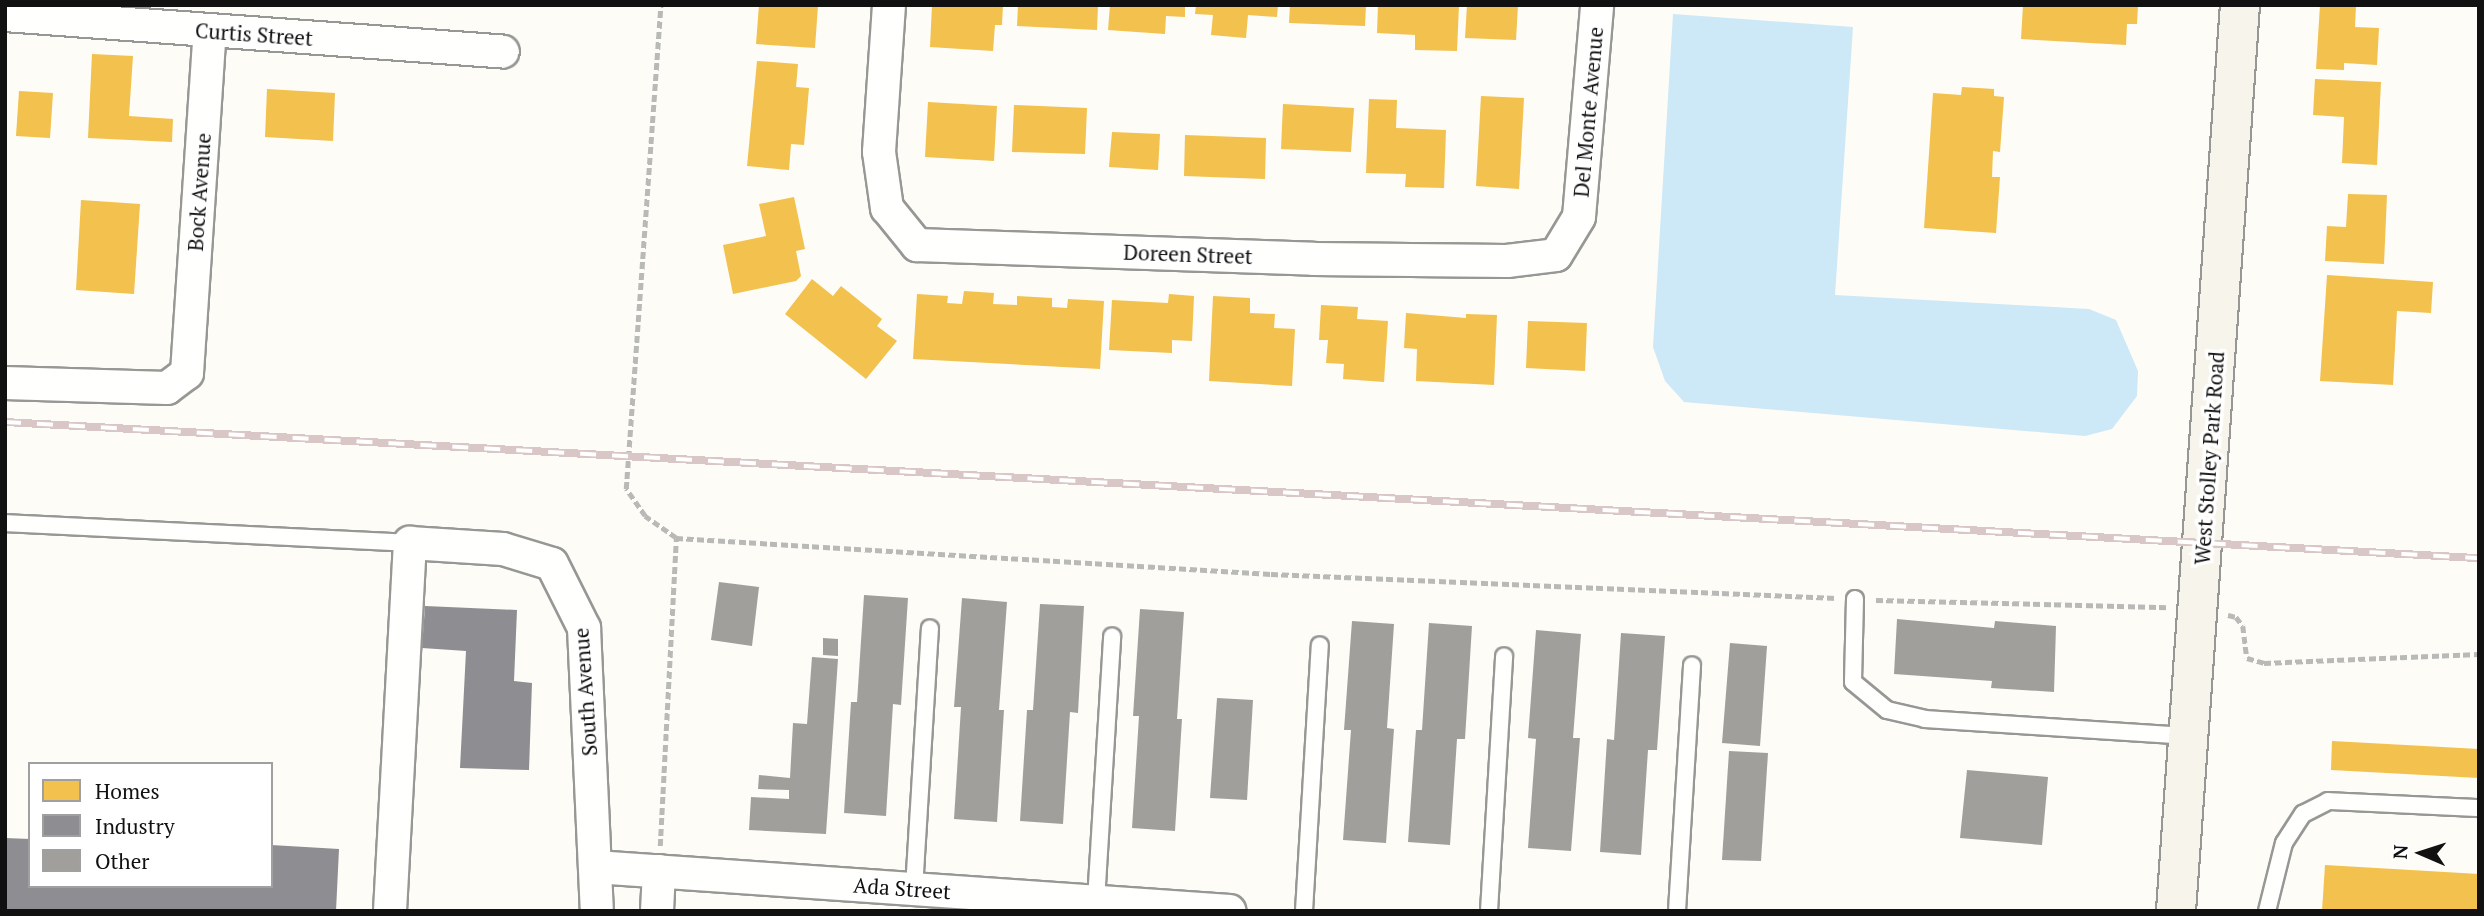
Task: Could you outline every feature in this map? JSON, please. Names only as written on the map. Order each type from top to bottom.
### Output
[{"type":"main road","name":"West Stolley Park Road","points":[[2176,911],[2191,737],[2240,5]]},
{"type":"street","name":"Doreen Street","points":[[889,5],[879,152],[887,208],[917,244],[1314,259],[1516,260]]},
{"type":"street","name":"Del Monte Avenue","points":[[1516,260],[1556,255],[1579,217],[1597,5]]},
{"type":"street","name":"Curtis Street","points":[[5,15],[503,52]]},
{"type":"street","name":"Bock Avenue","points":[[5,383],[167,388],[187,373],[210,30]]},
{"type":"street","name":"South Avenue","points":[[410,543],[503,549],[552,564],[584,628],[597,911]]},
{"type":"street","points":[[390,911],[410,543]]},
{"type":"street","points":[[595,867],[659,871],[657,911]]},
{"type":"street","name":"Ada Street","points":[[659,871],[1229,911]]},
{"type":"lane","points":[[5,523],[410,543]]},
{"type":"lane","points":[[1854,599],[1853,682],[1887,710],[1925,719],[2191,737]]},
{"type":"lane","points":[[915,889],[930,628]]},
{"type":"lane","points":[[1096,901],[1112,636]]},
{"type":"lane","points":[[1304,911],[1320,645]]},
{"type":"lane","points":[[1489,911],[1504,656]]},
{"type":"lane","points":[[1677,911],[1692,665]]},
{"type":"lane","points":[[2267,911],[2284,843],[2303,814],[2328,801],[2479,808]]},
{"type":"path","points":[[661,5],[626,489],[645,516],[676,538],[1257,573],[1854,599],[2200,608],[2236,617],[2243,625],[2246,658],[2264,663],[2479,654]]},
{"type":"path","points":[[659,871],[676,538]]},
{"type":"water","points":[[1673,14],[1853,27],[1835,295],[2089,309],[2116,320],[2138,371],[2137,396],[2112,429],[2085,436],[1684,402],[1665,381],[1653,347]]},
{"type":"building: Homes","points":[[759,5],[818,5],[815,48],[756,44]]},
{"type":"building: Homes","points":[[932,5],[1003,5],[1002,25],[995,25],[993,51],[930,47]]},
{"type":"building: Homes","points":[[1018,5],[1098,5],[1097,30],[1017,26]]},
{"type":"building: Homes","points":[[1110,5],[1185,5],[1185,17],[1166,16],[1165,34],[1108,30]]},
{"type":"building: Homes","points":[[1196,5],[1278,5],[1277,17],[1248,15],[1246,38],[1211,35],[1213,15],[1195,14]]},
{"type":"building: Homes","points":[[1290,5],[1366,5],[1365,26],[1289,23]]},
{"type":"building: Homes","points":[[1378,5],[1459,5],[1457,51],[1415,50],[1415,35],[1377,33]]},
{"type":"building: Homes","points":[[1467,5],[1518,5],[1516,40],[1465,38]]},
{"type":"building: Homes","points":[[2023,5],[2138,5],[2137,24],[2127,24],[2126,45],[2021,39]]},
{"type":"building: Homes","points":[[2320,5],[2356,5],[2355,27],[2379,28],[2377,65],[2344,63],[2344,70],[2316,69]]},
{"type":"building: Homes","points":[[92,54],[133,56],[129,116],[173,119],[172,142],[88,138]]},
{"type":"building: Homes","points":[[757,61],[798,64],[796,87],[809,88],[804,145],[791,144],[789,170],[747,166]]},
{"type":"building: Homes","points":[[2315,79],[2381,82],[2377,165],[2342,163],[2344,117],[2313,115]]},
{"type":"building: Homes","points":[[1962,87],[1994,89],[1994,96],[2004,97],[2000,152],[1993,151],[1992,177],[2000,177],[1996,233],[1924,228],[1933,93],[1961,95]]},
{"type":"building: Homes","points":[[267,89],[335,93],[333,141],[265,137]]},
{"type":"building: Homes","points":[[19,91],[53,93],[50,138],[16,136]]},
{"type":"building: Homes","points":[[1481,96],[1524,98],[1519,189],[1476,186]]},
{"type":"building: Homes","points":[[1369,99],[1397,100],[1396,128],[1446,130],[1444,188],[1405,187],[1406,174],[1366,173]]},
{"type":"building: Homes","points":[[928,102],[997,106],[994,161],[925,157]]},
{"type":"building: Homes","points":[[1283,104],[1354,108],[1351,152],[1281,149]]},
{"type":"building: Homes","points":[[1014,105],[1087,108],[1085,154],[1012,152]]},
{"type":"building: Homes","points":[[1112,132],[1160,134],[1158,170],[1109,167]]},
{"type":"building: Homes","points":[[1185,135],[1266,138],[1265,179],[1184,176]]},
{"type":"building: Homes","points":[[2348,194],[2387,195],[2384,264],[2325,261],[2327,226],[2346,227]]},
{"type":"building: Homes","points":[[794,197],[805,249],[796,251],[801,276],[796,281],[733,294],[723,245],[766,236],[759,204]]},
{"type":"building: Homes","points":[[81,200],[140,204],[134,294],[76,290]]},
{"type":"building: Homes","points":[[2327,275],[2433,282],[2431,313],[2397,311],[2393,385],[2320,381]]},
{"type":"building: Homes","points":[[812,279],[833,296],[841,286],[882,319],[877,326],[897,341],[866,379],[785,314]]},
{"type":"building: Homes","points":[[964,291],[994,293],[993,304],[1017,305],[1017,296],[1052,298],[1052,307],[1067,308],[1068,299],[1104,301],[1100,369],[913,359],[917,294],[948,296],[947,303],[962,304]]},
{"type":"building: Homes","points":[[1169,294],[1194,296],[1192,341],[1172,340],[1172,353],[1109,350],[1112,300],[1168,303]]},
{"type":"building: Homes","points":[[1213,296],[1250,298],[1250,313],[1275,314],[1274,328],[1295,329],[1292,386],[1209,381]]},
{"type":"building: Homes","points":[[1321,305],[1358,307],[1357,319],[1388,321],[1384,382],[1343,379],[1344,364],[1326,363],[1328,340],[1319,340]]},
{"type":"building: Homes","points":[[1406,313],[1466,318],[1466,314],[1497,315],[1494,385],[1416,381],[1417,349],[1404,348]]},
{"type":"building: Homes","points":[[1528,321],[1587,323],[1585,371],[1526,368]]},
{"type":"building: Homes","points":[[2332,741],[2479,749],[2479,778],[2331,770]]},
{"type":"building: Homes","points":[[2325,865],[2479,874],[2479,911],[2322,911]]},
{"type":"building: Industry","points":[[425,606],[517,610],[514,681],[532,683],[529,770],[460,768],[466,651],[422,648]]},
{"type":"building: Industry","points":[[5,838],[28,839],[28,888],[273,888],[273,845],[339,849],[336,911],[5,911]]},
{"type":"building: Other","points":[[719,582],[759,587],[752,646],[711,640]]},
{"type":"building: Other","points":[[864,595],[908,598],[901,705],[893,704],[886,816],[844,813],[851,702],[857,702]]},
{"type":"building: Other","points":[[962,598],[1007,602],[999,710],[1004,710],[997,822],[954,819],[961,707],[954,707]]},
{"type":"building: Other","points":[[1040,604],[1084,606],[1078,713],[1070,712],[1063,824],[1020,821],[1027,710],[1033,710]]},
{"type":"building: Other","points":[[1140,609],[1184,612],[1177,719],[1182,719],[1175,831],[1132,828],[1139,716],[1133,716]]},
{"type":"building: Other","points":[[1897,619],[1994,628],[1995,621],[2056,626],[2054,692],[1991,688],[1992,681],[1894,674]]},
{"type":"building: Other","points":[[1352,621],[1394,624],[1387,728],[1394,729],[1386,843],[1343,840],[1351,730],[1344,730]]},
{"type":"building: Other","points":[[1429,623],[1472,626],[1465,739],[1457,739],[1450,845],[1408,842],[1416,730],[1422,730]]},
{"type":"building: Other","points":[[1536,630],[1581,634],[1573,738],[1580,738],[1571,851],[1528,848],[1536,739],[1528,738]]},
{"type":"building: Other","points":[[1621,633],[1665,636],[1657,750],[1648,750],[1641,855],[1600,852],[1607,739],[1614,740]]},
{"type":"building: Other","points":[[823,638],[838,639],[838,656],[823,655]]},
{"type":"building: Other","points":[[1730,643],[1767,646],[1760,746],[1722,743]]},
{"type":"building: Other","points":[[812,657],[838,659],[826,834],[749,830],[751,797],[789,799],[789,790],[758,789],[759,775],[790,778],[793,723],[807,724]]},
{"type":"building: Other","points":[[1217,698],[1253,700],[1247,800],[1210,798]]},
{"type":"building: Other","points":[[1729,751],[1768,753],[1761,861],[1722,860]]},
{"type":"building: Other","points":[[1967,770],[2048,777],[2042,845],[1960,838]]},
{"type":"railway","points":[[5,422],[2479,558]]}]
